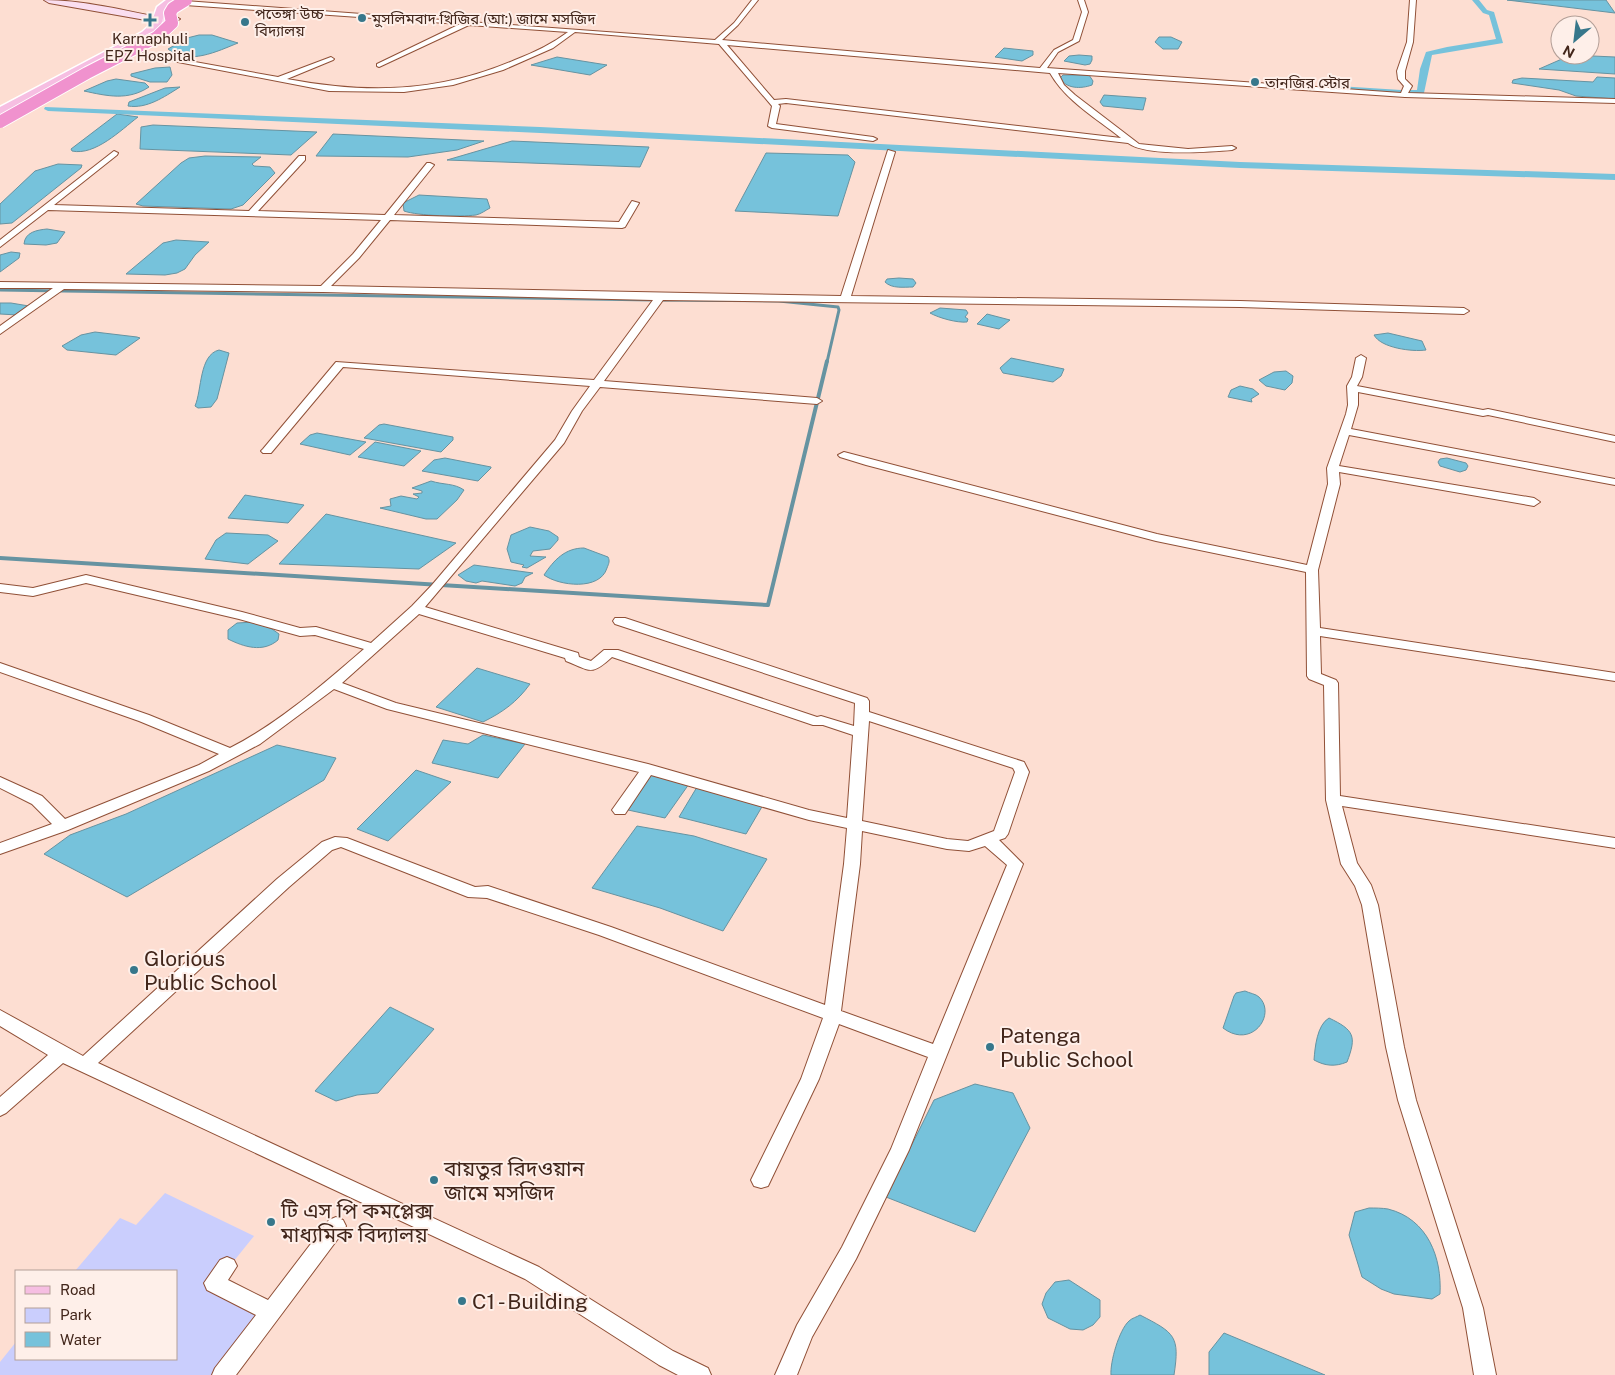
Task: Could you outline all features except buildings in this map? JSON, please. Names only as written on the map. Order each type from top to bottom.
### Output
[{"type":"highway","points":[[0,116],[153,33],[162,22],[162,15],[165,10],[184,1]]},
{"type":"highway","points":[[0,122],[87,73],[157,37],[172,23],[170,13],[173,8],[184,1]]},
{"type":"main road","points":[[0,112],[146,34],[154,28],[157,13],[162,7],[174,0]]},
{"type":"main road","points":[[0,126],[166,36],[176,26],[176,9],[184,1]]},
{"type":"street","points":[[49,0],[176,21]]},
{"type":"street","points":[[719,42],[755,0]]},
{"type":"street","points":[[1042,70],[1056,51],[1076,41],[1085,12],[1081,0]]},
{"type":"street","points":[[1405,95],[1404,91],[1408,86],[1402,79],[1401,71],[1410,42],[1413,0]]},
{"type":"street","points":[[184,1],[574,30],[1053,71],[1405,95],[1615,101]]},
{"type":"street","points":[[379,65],[428,43],[467,22]]},
{"type":"street","points":[[134,53],[346,91],[409,89],[460,83],[518,62],[557,42],[574,30]]},
{"type":"street","points":[[719,42],[776,106],[772,126],[874,139]]},
{"type":"street","points":[[277,80],[331,59]]},
{"type":"street","points":[[1053,71],[1060,86],[1072,97],[1137,146],[1188,151],[1232,148]]},
{"type":"street","points":[[772,102],[792,102],[1131,141]]},
{"type":"street","points":[[845,299],[890,152]]},
{"type":"street","points":[[0,244],[114,153]]},
{"type":"street","points":[[252,213],[302,158]]},
{"type":"street","points":[[323,289],[356,256],[430,165]]},
{"type":"street","points":[[46,207],[622,225],[635,203]]},
{"type":"street","points":[[0,285],[323,289],[660,297],[1240,304],[1464,311]]},
{"type":"street","points":[[0,331],[62,286]]},
{"type":"street","points":[[0,849],[63,826],[204,768],[255,741],[332,684],[417,609],[560,441],[597,383],[660,297]]},
{"type":"street","points":[[1361,358],[1352,388],[1353,405],[1333,468],[1334,484],[1316,548],[1312,570],[1314,676],[1331,684],[1333,800],[1349,864],[1363,885],[1370,905],[1395,1047],[1407,1100],[1473,1308],[1486,1375]]},
{"type":"street","points":[[268,451],[340,364],[817,401]]},
{"type":"street","points":[[1352,388],[1483,413],[1488,412],[1615,440]]},
{"type":"street","points":[[1345,431],[1615,482]]},
{"type":"street","points":[[844,455],[1156,537],[1312,570]]},
{"type":"street","points":[[1333,468],[1534,502]]},
{"type":"street","points":[[0,588],[33,592],[86,579],[242,616],[300,632],[316,632],[374,648]]},
{"type":"street","points":[[417,609],[573,656],[571,658],[593,667],[609,653],[613,653],[818,722],[821,720],[861,733]]},
{"type":"street","points":[[620,621],[862,701],[852,864],[832,1016],[826,1040],[807,1089],[761,1180]]},
{"type":"street","points":[[1314,631],[1615,677]]},
{"type":"street","points":[[0,667],[144,718],[231,754]]},
{"type":"street","points":[[332,684],[392,706],[648,769],[809,815],[947,844],[969,846],[1000,834],[1022,772],[1019,765],[862,714]]},
{"type":"street","points":[[620,810],[648,769]]},
{"type":"street","points":[[0,782],[38,800],[63,826]]},
{"type":"street","points":[[1333,800],[1615,843]]},
{"type":"street","points":[[786,1375],[804,1332],[849,1253],[900,1150],[1015,864],[988,839]]},
{"type":"street","points":[[85,1065],[283,883],[335,842],[342,842],[474,894],[488,892],[605,931],[832,1016],[938,1053]]},
{"type":"street","points":[[0,1016],[62,1054],[532,1273],[666,1358],[700,1375]]},
{"type":"street","points":[[0,1108],[62,1054]]},
{"type":"street","points":[[223,1375],[336,1226]]},
{"type":"street","points":[[227,1266],[214,1283],[271,1312]]},
{"type":"green space","points":[[165,1193],[254,1236],[217,1282],[272,1311],[222,1375],[0,1375],[0,1362],[15,1343],[15,1360],[178,1360],[178,1270],[76,1270],[120,1218],[136,1225]]},
{"type":"water","points":[[1507,0],[1606,0],[1615,13]]},
{"type":"water","points":[[199,35],[212,35],[238,43],[212,53],[194,57],[176,54],[168,49],[187,38]]},
{"type":"water","points":[[1159,37],[1171,37],[1182,42],[1178,49],[1163,49],[1155,42]]},
{"type":"water","points":[[1004,48],[1033,51],[1033,55],[1022,61],[995,57]]},
{"type":"water","points":[[1069,56],[1092,56],[1090,64],[1085,65],[1064,61]]},
{"type":"water","points":[[1600,56],[1615,57],[1615,74],[1539,69],[1550,64],[1600,65]]},
{"type":"water","points":[[557,57],[607,65],[590,75],[531,65]]},
{"type":"water","points":[[170,67],[172,75],[167,82],[150,82],[131,76],[131,74],[155,68]]},
{"type":"water","points":[[1063,75],[1089,75],[1093,81],[1092,85],[1083,87],[1070,86],[1060,78]]},
{"type":"water","points":[[1597,77],[1615,78],[1615,99],[1576,96],[1559,90],[1512,83],[1513,80],[1522,78],[1593,82]]},
{"type":"water","points":[[116,79],[145,83],[149,87],[125,96],[109,96],[84,91],[107,81]]},
{"type":"water","points":[[180,87],[149,104],[128,106],[129,102],[165,88]]},
{"type":"water","points":[[1104,95],[1146,98],[1143,110],[1103,106],[1100,102]]},
{"type":"water","points":[[117,114],[138,117],[99,146],[81,152],[72,151],[71,149]]},
{"type":"water","points":[[153,125],[317,132],[291,155],[140,149],[141,127]]},
{"type":"water","points":[[333,134],[484,141],[457,150],[408,157],[316,156]]},
{"type":"water","points":[[512,141],[649,147],[640,167],[447,160]]},
{"type":"water","points":[[766,153],[848,155],[855,162],[838,216],[735,211]]},
{"type":"water","points":[[205,156],[261,157],[252,164],[254,166],[270,167],[275,173],[243,205],[231,209],[143,206],[136,204],[181,163],[189,158]]},
{"type":"water","points":[[58,164],[82,165],[81,168],[12,223],[0,224],[0,204],[35,171]]},
{"type":"water","points":[[419,195],[487,199],[490,208],[476,215],[460,216],[429,215],[404,211],[403,203]]},
{"type":"water","points":[[47,229],[65,232],[57,243],[46,245],[24,244],[29,234]]},
{"type":"water","points":[[176,240],[209,242],[195,255],[185,269],[177,273],[165,275],[126,274],[163,243]]},
{"type":"water","points":[[11,252],[20,253],[19,258],[0,272],[0,255]]},
{"type":"water","points":[[887,279],[913,279],[916,283],[913,287],[895,287],[885,282]]},
{"type":"water","points":[[0,303],[29,306],[18,315],[0,314]]},
{"type":"water","points":[[940,308],[966,310],[968,313],[965,317],[968,319],[967,322],[948,320],[930,313]]},
{"type":"water","points":[[987,314],[1010,320],[999,329],[977,324]]},
{"type":"water","points":[[95,332],[140,338],[116,355],[67,350],[62,346],[81,335]]},
{"type":"water","points":[[1388,333],[1422,341],[1426,350],[1405,350],[1390,346],[1374,335]]},
{"type":"water","points":[[219,350],[229,353],[217,399],[211,407],[198,408],[195,406],[204,366],[213,353]]},
{"type":"water","points":[[1011,358],[1064,369],[1061,376],[1053,382],[1003,373],[1000,368]]},
{"type":"water","points":[[1286,371],[1293,376],[1292,383],[1285,390],[1266,386],[1259,380],[1274,372]]},
{"type":"water","points":[[1240,386],[1253,389],[1259,394],[1251,399],[1252,402],[1228,397],[1231,390]]},
{"type":"water","points":[[384,424],[453,437],[453,440],[441,452],[364,438],[379,425]]},
{"type":"water","points":[[317,433],[366,442],[350,455],[300,444],[310,435]]},
{"type":"water","points":[[375,442],[421,451],[404,466],[358,457]]},
{"type":"water","points":[[445,458],[491,468],[478,481],[422,471],[434,460]]},
{"type":"water","points":[[1447,458],[1466,463],[1468,466],[1466,470],[1460,472],[1440,466],[1438,462],[1440,459]]},
{"type":"water","points":[[431,481],[456,486],[464,490],[457,500],[437,519],[426,519],[380,508],[391,506],[390,499],[401,496],[417,499],[419,497],[413,494],[422,493],[422,491],[412,488]]},
{"type":"water","points":[[245,495],[304,505],[288,523],[228,518]]},
{"type":"water","points":[[326,514],[456,543],[419,569],[279,564]]},
{"type":"water","points":[[530,527],[549,531],[558,537],[558,540],[550,549],[533,551],[530,556],[546,557],[527,568],[522,567],[524,565],[511,562],[507,549],[511,535]]},
{"type":"water","points":[[226,533],[268,535],[278,541],[248,564],[205,559],[216,540]]},
{"type":"water","points":[[584,548],[609,558],[603,575],[596,580],[588,583],[569,584],[559,582],[544,575],[561,556],[571,550]]},
{"type":"water","points":[[474,565],[533,573],[525,577],[522,583],[515,586],[482,581],[476,583],[466,581],[458,575]]},
{"type":"water","points":[[254,622],[279,634],[278,640],[260,648],[247,646],[228,639],[228,630],[237,623]]},
{"type":"water","points":[[477,668],[530,684],[509,706],[483,722],[436,707]]},
{"type":"water","points":[[483,735],[525,744],[498,778],[432,763],[443,740],[468,744]]},
{"type":"water","points":[[277,745],[336,758],[324,780],[127,897],[44,854],[70,835],[126,814]]},
{"type":"water","points":[[416,770],[451,782],[388,841],[357,829]]},
{"type":"water","points":[[652,773],[689,784],[665,818],[628,810]]},
{"type":"water","points":[[697,787],[763,805],[746,834],[679,817]]},
{"type":"water","points":[[637,826],[694,836],[767,859],[723,931],[660,908],[592,888]]},
{"type":"water","points":[[1245,991],[1258,996],[1264,1004],[1263,1020],[1259,1027],[1252,1032],[1243,1035],[1234,1034],[1223,1028],[1234,996],[1236,993]]},
{"type":"water","points":[[390,1007],[434,1029],[378,1093],[357,1095],[336,1101],[315,1091]]},
{"type":"water","points":[[1329,1018],[1344,1026],[1351,1035],[1352,1046],[1347,1062],[1343,1064],[1322,1064],[1314,1060],[1319,1031]]},
{"type":"water","points":[[975,1084],[1013,1093],[1030,1128],[975,1232],[886,1197],[934,1100]]},
{"type":"water","points":[[1369,1208],[1388,1209],[1402,1214],[1423,1231],[1435,1254],[1440,1280],[1440,1294],[1432,1299],[1394,1294],[1381,1289],[1362,1277],[1349,1235],[1355,1212]]},
{"type":"water","points":[[1069,1280],[1100,1300],[1100,1317],[1093,1325],[1083,1330],[1070,1329],[1048,1318],[1042,1304],[1046,1293],[1055,1282]]},
{"type":"water","points":[[1140,1315],[1161,1326],[1172,1337],[1176,1352],[1174,1375],[1111,1375],[1114,1355],[1122,1331],[1129,1321]]},
{"type":"water","points":[[1224,1333],[1325,1375],[1209,1375],[1209,1352]]},
{"type":"waterway","points":[[1409,92],[1420,93],[1429,54],[1447,49],[1500,41],[1492,13],[1485,12],[1475,0]]},
{"type":"waterway","points":[[1341,88],[1401,92]]},
{"type":"waterway","points":[[48,109],[540,130],[1240,165],[1615,177]]},
{"type":"waterway","points":[[0,290],[654,300]]},
{"type":"waterway","points":[[661,300],[779,301],[838,307],[839,310],[827,362]]},
{"type":"waterway","points":[[0,558],[768,605],[827,361]]},
{"type":"place","name":"মুসলিমবাদ খিজির (আ:) জামে মসজিদ","points":[[362,18]]},
{"type":"place","name":"Karnaphuli EPZ Hospital","points":[[150,20]]},
{"type":"place","name":"পতেঙ্গা উচ্চ বিদ্যালয়","points":[[245,22]]},
{"type":"place","name":"তানজির স্টোর","points":[[1255,82]]},
{"type":"place","name":"Glorious Public School","points":[[134,970]]},
{"type":"place","name":"Patenga Public School","points":[[990,1047]]},
{"type":"place","name":"বায়তুর রিদওয়ান জামে মসজিদ","points":[[434,1180]]},
{"type":"place","name":"টি এস পি কমপ্লেক্স মাধ্যমিক বিদ্যালয়","points":[[271,1222]]},
{"type":"place","name":"C1 - Building","points":[[462,1301]]}]
